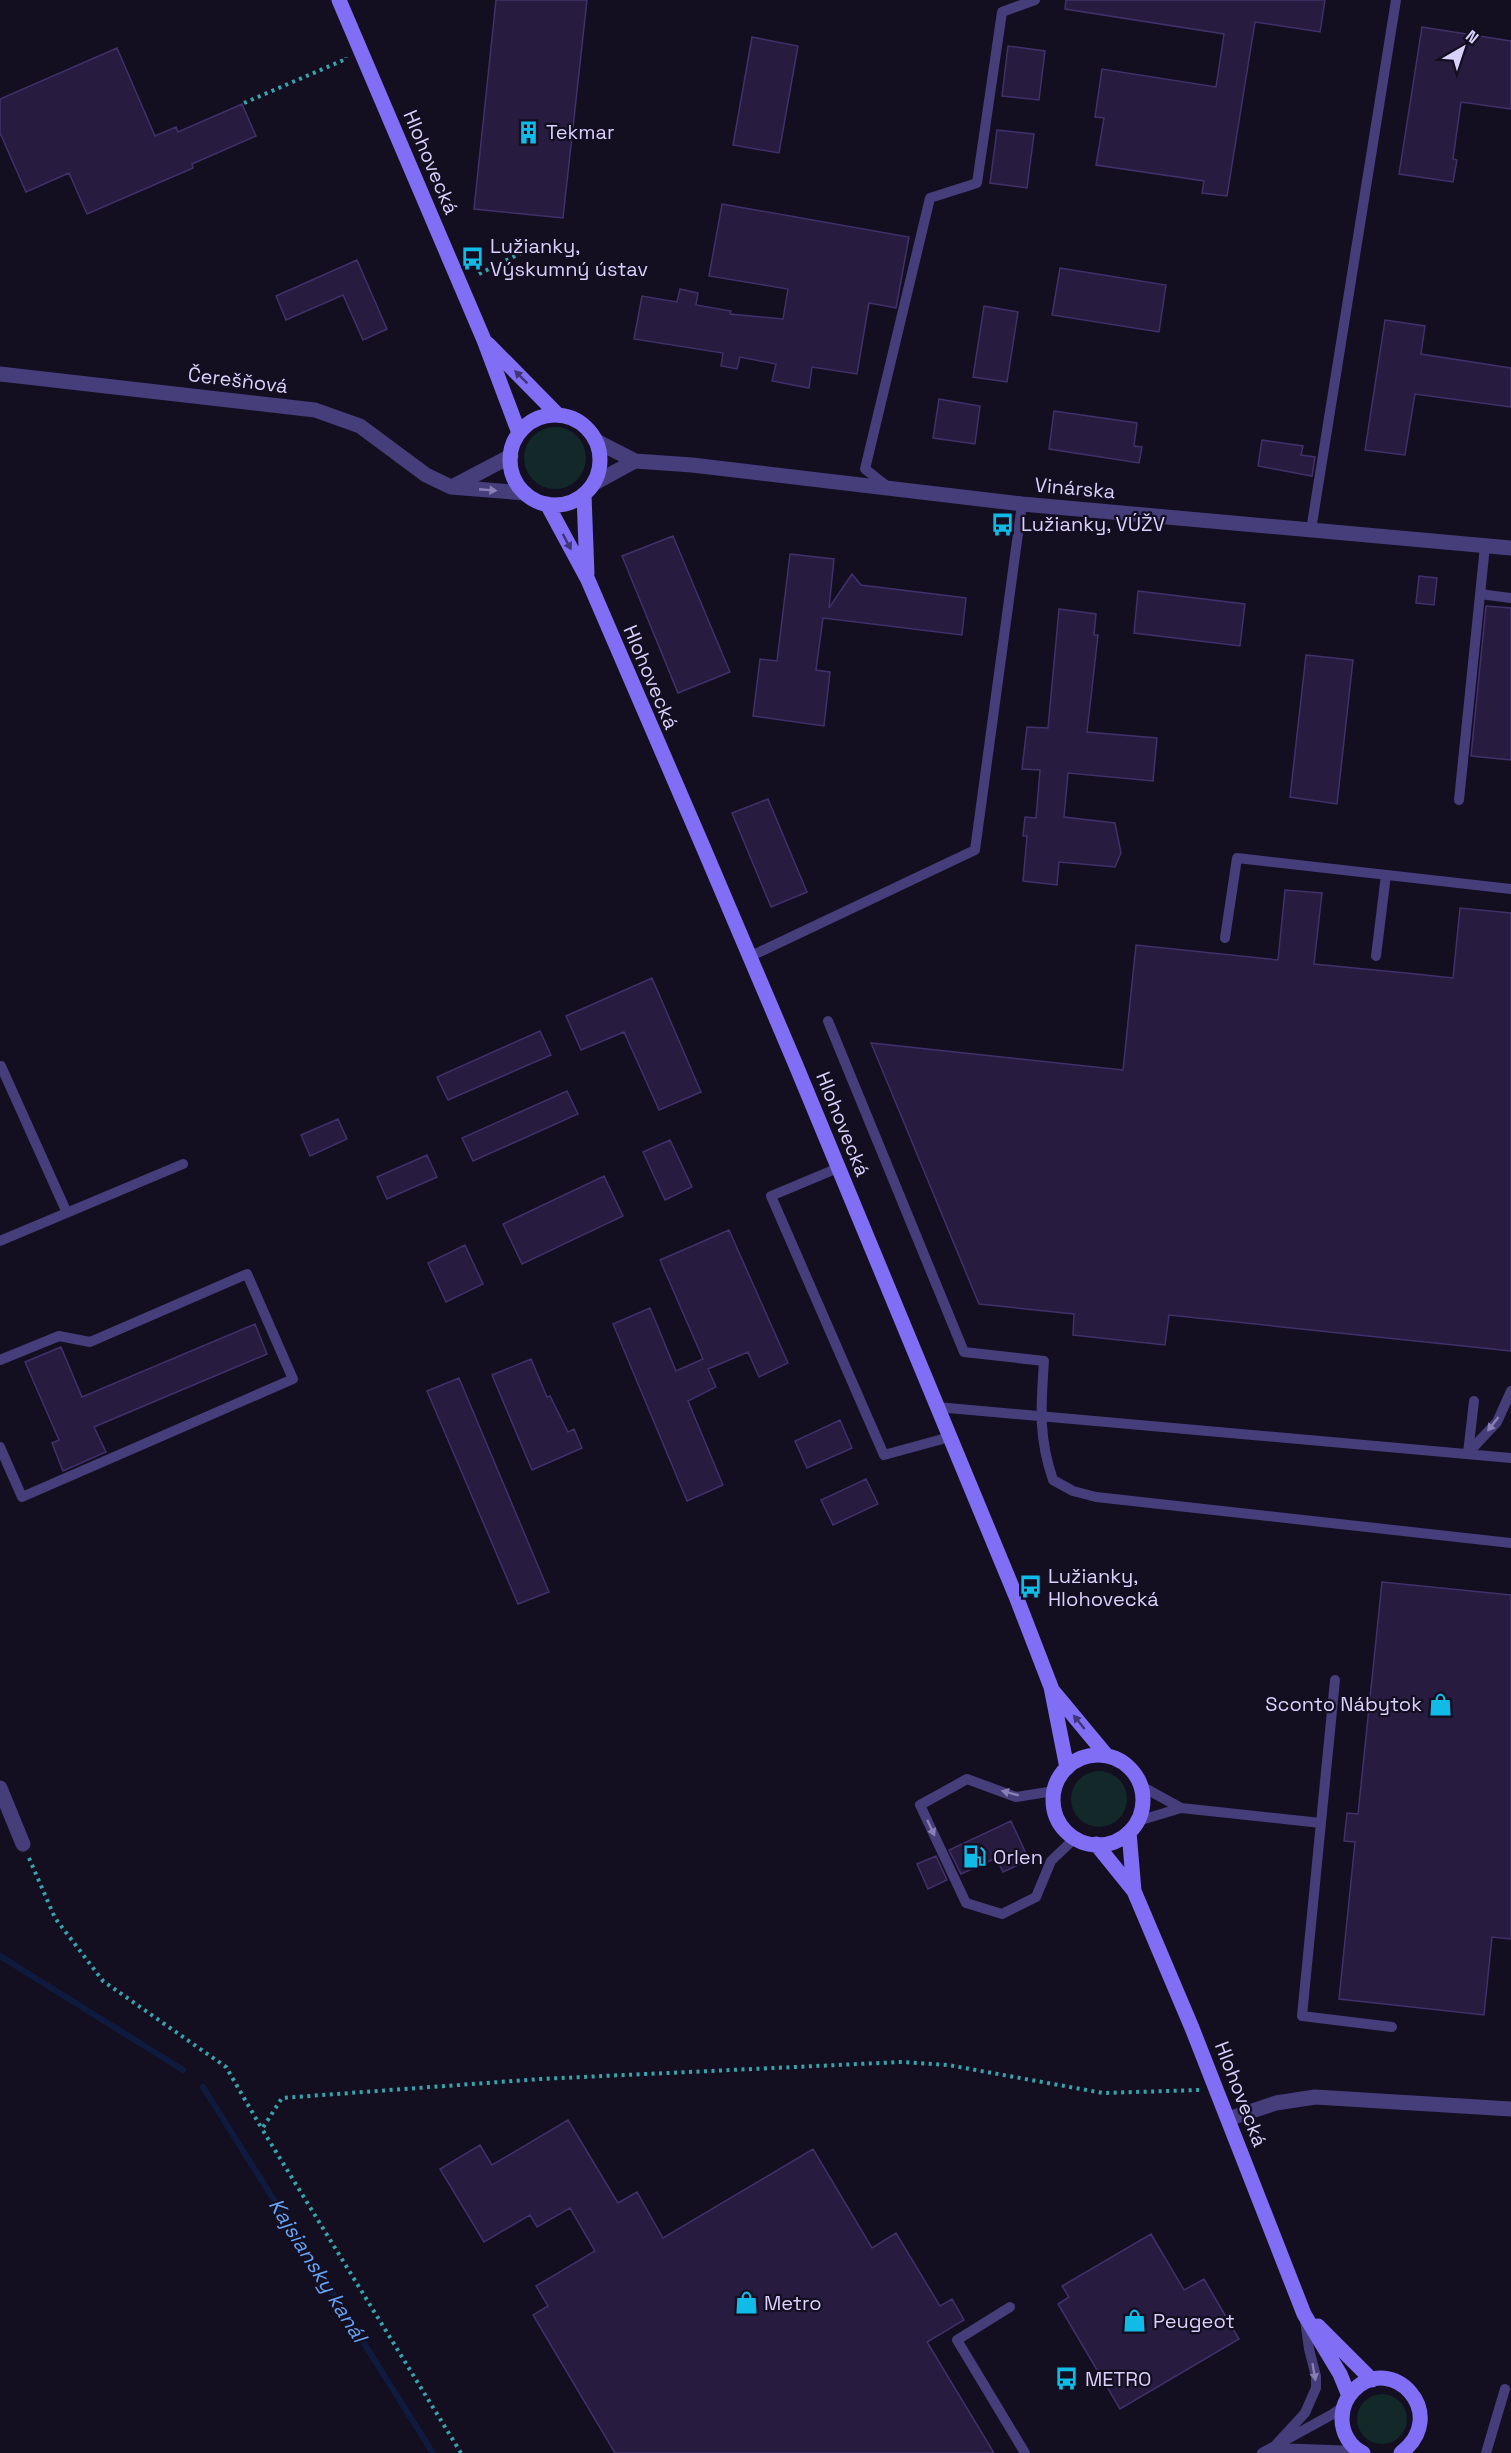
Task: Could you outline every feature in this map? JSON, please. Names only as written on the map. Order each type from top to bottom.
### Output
[{"type":"main road","name":"Hlohovecká","points":[[339,0],[484,340],[519,433]]},
{"type":"main road","name":"Hlohovecká","points":[[484,340],[558,415]]},
{"type":"main road","points":[[549,415],[558,415],[572,418],[584,426],[596,441],[600,463],[589,489],[566,504],[547,504],[525,493],[514,476],[511,456],[513,444],[519,433],[532,421],[549,415]]},
{"type":"main road","name":"Hlohovecká","points":[[588,580],[589,489]]},
{"type":"main road","name":"Hlohovecká","points":[[547,504],[588,580],[838,1168],[1017,1599],[1051,1687],[1067,1768]]},
{"type":"main road","name":"Hlohovecká","points":[[1051,1687],[1107,1756],[1128,1766],[1141,1786],[1143,1804],[1133,1827],[1134,1891]]},
{"type":"main road","points":[[1107,1756],[1088,1756],[1067,1768],[1057,1782],[1054,1791],[1055,1812],[1066,1831],[1085,1843],[1116,1841],[1133,1827]]},
{"type":"main road","name":"Hlohovecká","points":[[1096,1844],[1134,1891],[1305,2314],[1340,2374],[1346,2401],[1342,2418],[1344,2431],[1350,2442],[1361,2452]]},
{"type":"main road","name":"Hlohovecká","points":[[1305,2314],[1372,2380]]},
{"type":"main road","points":[[1346,2401],[1355,2389],[1372,2380],[1395,2381],[1413,2394],[1421,2415],[1420,2426],[1417,2437],[1407,2451]]},
{"type":"street","name":"Čerešňová","points":[[0,374],[315,410],[360,426],[426,475],[451,487],[525,493]]},
{"type":"street","name":"Vinárska","points":[[596,441],[635,461],[692,465],[1022,504],[1511,548]]},
{"type":"street","points":[[451,487],[511,456]]},
{"type":"street","points":[[589,489],[635,461]]},
{"type":"street","points":[[0,1788],[23,1844]]},
{"type":"street","points":[[1228,2119],[1276,2103],[1315,2097],[1511,2109]]},
{"type":"lane","points":[[889,487],[865,468],[930,198],[976,183],[1002,12],[1035,0]]},
{"type":"lane","points":[[1311,530],[1396,0]]},
{"type":"lane","points":[[749,957],[975,850],[1022,504]]},
{"type":"lane","points":[[1459,800],[1485,546]]},
{"type":"lane","points":[[1480,594],[1511,598]]},
{"type":"lane","points":[[1225,938],[1237,858],[1511,889]]},
{"type":"lane","points":[[1376,956],[1386,875]]},
{"type":"lane","points":[[828,1021],[964,1352],[1044,1360],[1040,1416],[1043,1451],[1053,1480],[1073,1491],[1096,1497],[1511,1543]]},
{"type":"lane","points":[[1,1066],[67,1213]]},
{"type":"lane","points":[[0,1241],[183,1164]]},
{"type":"lane","points":[[838,1168],[771,1196],[884,1455],[950,1437]]},
{"type":"lane","points":[[0,1360],[60,1336],[90,1342],[247,1274],[293,1379],[22,1497],[0,1447]]},
{"type":"lane","points":[[1468,1453],[1497,1422],[1511,1391]]},
{"type":"lane","points":[[1468,1453],[1474,1401]]},
{"type":"lane","points":[[937,1407],[1511,1458]]},
{"type":"lane","points":[[1335,1680],[1302,2016],[1392,2027]]},
{"type":"lane","points":[[1054,1791],[1016,1797],[967,1779],[920,1805],[966,1903],[1002,1914],[1036,1897],[1051,1861],[1075,1838]]},
{"type":"lane","points":[[1141,1786],[1181,1808],[1321,1823]]},
{"type":"lane","points":[[1133,1827],[1181,1808]]},
{"type":"lane","points":[[1010,2307],[957,2340],[1025,2453]]},
{"type":"lane","points":[[1268,2450],[1305,2413],[1316,2388],[1305,2314]]},
{"type":"lane","points":[[1486,2453],[1505,2389]]},
{"type":"lane","points":[[1268,2450],[1346,2401]]},
{"type":"lane","points":[[1268,2450],[1361,2452]]},
{"type":"path","points":[[244,103],[346,59],[342,50]]},
{"type":"path","points":[[479,274],[521,253],[517,234]]},
{"type":"path","points":[[23,1844],[55,1918],[103,1981],[226,2067],[460,2453]]},
{"type":"path","points":[[262,2129],[282,2098],[540,2079],[853,2063],[902,2062],[948,2065],[1103,2093],[1216,2090]]},
{"type":"green space","points":[[555,427],[567,429],[577,436],[584,446],[586,458],[584,470],[577,480],[567,487],[555,489],[543,487],[533,480],[526,470],[524,458],[526,446],[533,436],[543,429]]},
{"type":"green space","points":[[1099,1771],[1110,1773],[1119,1779],[1125,1788],[1127,1799],[1125,1810],[1119,1819],[1110,1825],[1099,1827],[1088,1825],[1079,1819],[1073,1810],[1071,1799],[1073,1788],[1079,1779],[1088,1773]]},
{"type":"green space","points":[[1377,2394],[1387,2394],[1400,2401],[1407,2414],[1407,2424],[1400,2437],[1387,2444],[1377,2444],[1368,2440],[1361,2433],[1357,2424],[1357,2414],[1361,2405],[1368,2398]]},
{"type":"building","name":"Tekmar","points":[[496,0],[587,0],[563,218],[474,209]]},
{"type":"building","points":[[1066,0],[1325,0],[1320,32],[1255,22],[1227,196],[1202,193],[1204,181],[1096,165],[1104,118],[1095,117],[1102,69],[1216,87],[1224,34],[1065,9]]},
{"type":"building","points":[[1422,27],[1511,41],[1511,109],[1461,102],[1453,159],[1457,160],[1453,182],[1399,174]]},
{"type":"building","points":[[752,37],[798,46],[779,153],[733,145]]},
{"type":"building","points":[[1008,46],[1045,51],[1039,100],[1002,96]]},
{"type":"building","points":[[117,48],[155,136],[176,127],[178,132],[242,104],[256,136],[192,164],[193,168],[87,214],[69,173],[26,192],[0,133],[0,99]]},
{"type":"building","points":[[997,130],[1034,134],[1027,188],[990,183]]},
{"type":"building","points":[[722,204],[909,237],[896,308],[869,303],[857,374],[812,367],[809,388],[772,381],[776,364],[740,357],[737,369],[721,366],[723,353],[634,339],[642,296],[677,302],[680,289],[698,293],[696,305],[731,311],[730,314],[783,319],[788,289],[709,276]]},
{"type":"building","points":[[357,260],[387,329],[363,340],[343,295],[286,320],[276,296]]},
{"type":"building","points":[[1060,268],[1166,285],[1159,332],[1052,315]]},
{"type":"building","points":[[984,306],[1018,312],[1007,382],[973,377]]},
{"type":"building","points":[[1385,320],[1425,326],[1421,354],[1511,368],[1511,407],[1415,394],[1405,455],[1365,450]]},
{"type":"building","points":[[939,399],[980,406],[975,444],[933,438]]},
{"type":"building","points":[[1054,411],[1137,423],[1134,446],[1142,447],[1139,463],[1049,449]]},
{"type":"building","points":[[1262,440],[1303,446],[1301,455],[1315,457],[1312,476],[1258,466]]},
{"type":"building","points":[[673,536],[730,672],[678,693],[622,556]]},
{"type":"building","points":[[790,554],[834,559],[829,608],[852,574],[861,585],[966,598],[962,635],[823,618],[816,670],[830,672],[824,726],[753,716],[760,659],[777,661]]},
{"type":"building","points":[[1419,576],[1437,578],[1434,605],[1416,603]]},
{"type":"building","points":[[1138,591],[1245,604],[1240,646],[1134,633]]},
{"type":"building","points":[[1486,606],[1511,608],[1511,760],[1471,756]]},
{"type":"building","points":[[1059,609],[1096,614],[1094,635],[1098,635],[1087,732],[1157,738],[1153,781],[1068,773],[1064,817],[1115,823],[1121,853],[1115,867],[1059,862],[1057,885],[1023,881],[1027,836],[1023,836],[1025,817],[1036,818],[1040,770],[1022,769],[1027,727],[1048,728]]},
{"type":"building","points":[[1306,655],[1353,660],[1337,804],[1290,797]]},
{"type":"building","points":[[768,799],[807,892],[771,907],[732,813]]},
{"type":"building","points":[[1285,890],[1322,893],[1314,964],[1453,978],[1460,908],[1511,913],[1511,1351],[1169,1315],[1165,1345],[1073,1335],[1074,1314],[979,1304],[871,1043],[1123,1070],[1136,945],[1278,960]]},
{"type":"building","points":[[652,978],[701,1092],[659,1110],[624,1032],[581,1050],[566,1016]]},
{"type":"building","points":[[540,1031],[551,1055],[448,1100],[437,1077]]},
{"type":"building","points":[[567,1091],[578,1114],[473,1161],[462,1138]]},
{"type":"building","points":[[338,1119],[347,1139],[310,1156],[301,1135]]},
{"type":"building","points":[[670,1140],[692,1187],[665,1200],[643,1152]]},
{"type":"building","points":[[427,1155],[437,1177],[387,1199],[377,1177]]},
{"type":"building","points":[[604,1176],[623,1216],[522,1264],[503,1224]]},
{"type":"building","points":[[729,1230],[788,1363],[759,1377],[748,1352],[708,1369],[716,1387],[688,1401],[723,1485],[687,1501],[613,1324],[650,1308],[676,1371],[703,1359],[660,1260]]},
{"type":"building","points":[[465,1245],[483,1284],[446,1302],[428,1263]]},
{"type":"building","points":[[255,1324],[267,1354],[94,1427],[106,1452],[63,1471],[52,1443],[59,1440],[25,1362],[61,1347],[82,1397]]},
{"type":"building","points":[[531,1359],[547,1397],[550,1396],[568,1432],[574,1429],[582,1448],[532,1470],[492,1375]]},
{"type":"building","points":[[459,1378],[549,1592],[518,1604],[427,1391]]},
{"type":"building","points":[[840,1420],[852,1448],[807,1468],[795,1441]]},
{"type":"building","points":[[866,1479],[878,1504],[833,1525],[821,1500]]},
{"type":"building","name":"Sconto Nábytok","points":[[1382,1582],[1511,1595],[1511,1939],[1492,1937],[1484,2015],[1339,1999],[1355,1842],[1344,1841],[1347,1813],[1358,1814]]},
{"type":"building","points":[[1011,1821],[1029,1860],[1003,1872],[996,1858],[961,1874],[949,1850]]},
{"type":"building","points":[[936,1856],[947,1880],[928,1889],[917,1864]]},
{"type":"building","name":"Metro","points":[[568,2120],[618,2203],[637,2192],[663,2238],[813,2149],[872,2248],[896,2233],[940,2306],[952,2299],[964,2320],[927,2342],[994,2453],[615,2453],[533,2315],[548,2306],[536,2286],[595,2251],[570,2208],[537,2227],[530,2215],[484,2242],[440,2169],[480,2145],[492,2165]]},
{"type":"building","points":[[1151,2234],[1184,2290],[1204,2279],[1239,2339],[1120,2409],[1058,2304],[1069,2297],[1062,2286]]},
{"type":"waterway","name":"Kajsiansky kanál","points":[[0,1956],[183,2070]]},
{"type":"waterway","name":"Kajsiansky kanál","points":[[203,2087],[433,2453]]},
{"type":"place","name":"Tekmar","points":[[528,132]]},
{"type":"place","name":"Lužianky, Výskumný ústav","points":[[472,258]]},
{"type":"place","name":"Lužianky, VÚŽV","points":[[1003,524]]},
{"type":"place","name":"Lužianky, Hlohovecká","points":[[1030,1587]]},
{"type":"place","name":"Sconto Nábytok","points":[[1440,1704]]},
{"type":"place","name":"Orlen","points":[[975,1857]]},
{"type":"place","name":"Metro","points":[[746,2303]]},
{"type":"place","name":"Peugeot","points":[[1135,2321]]},
{"type":"place","name":"METRO","points":[[1067,2379]]}]
